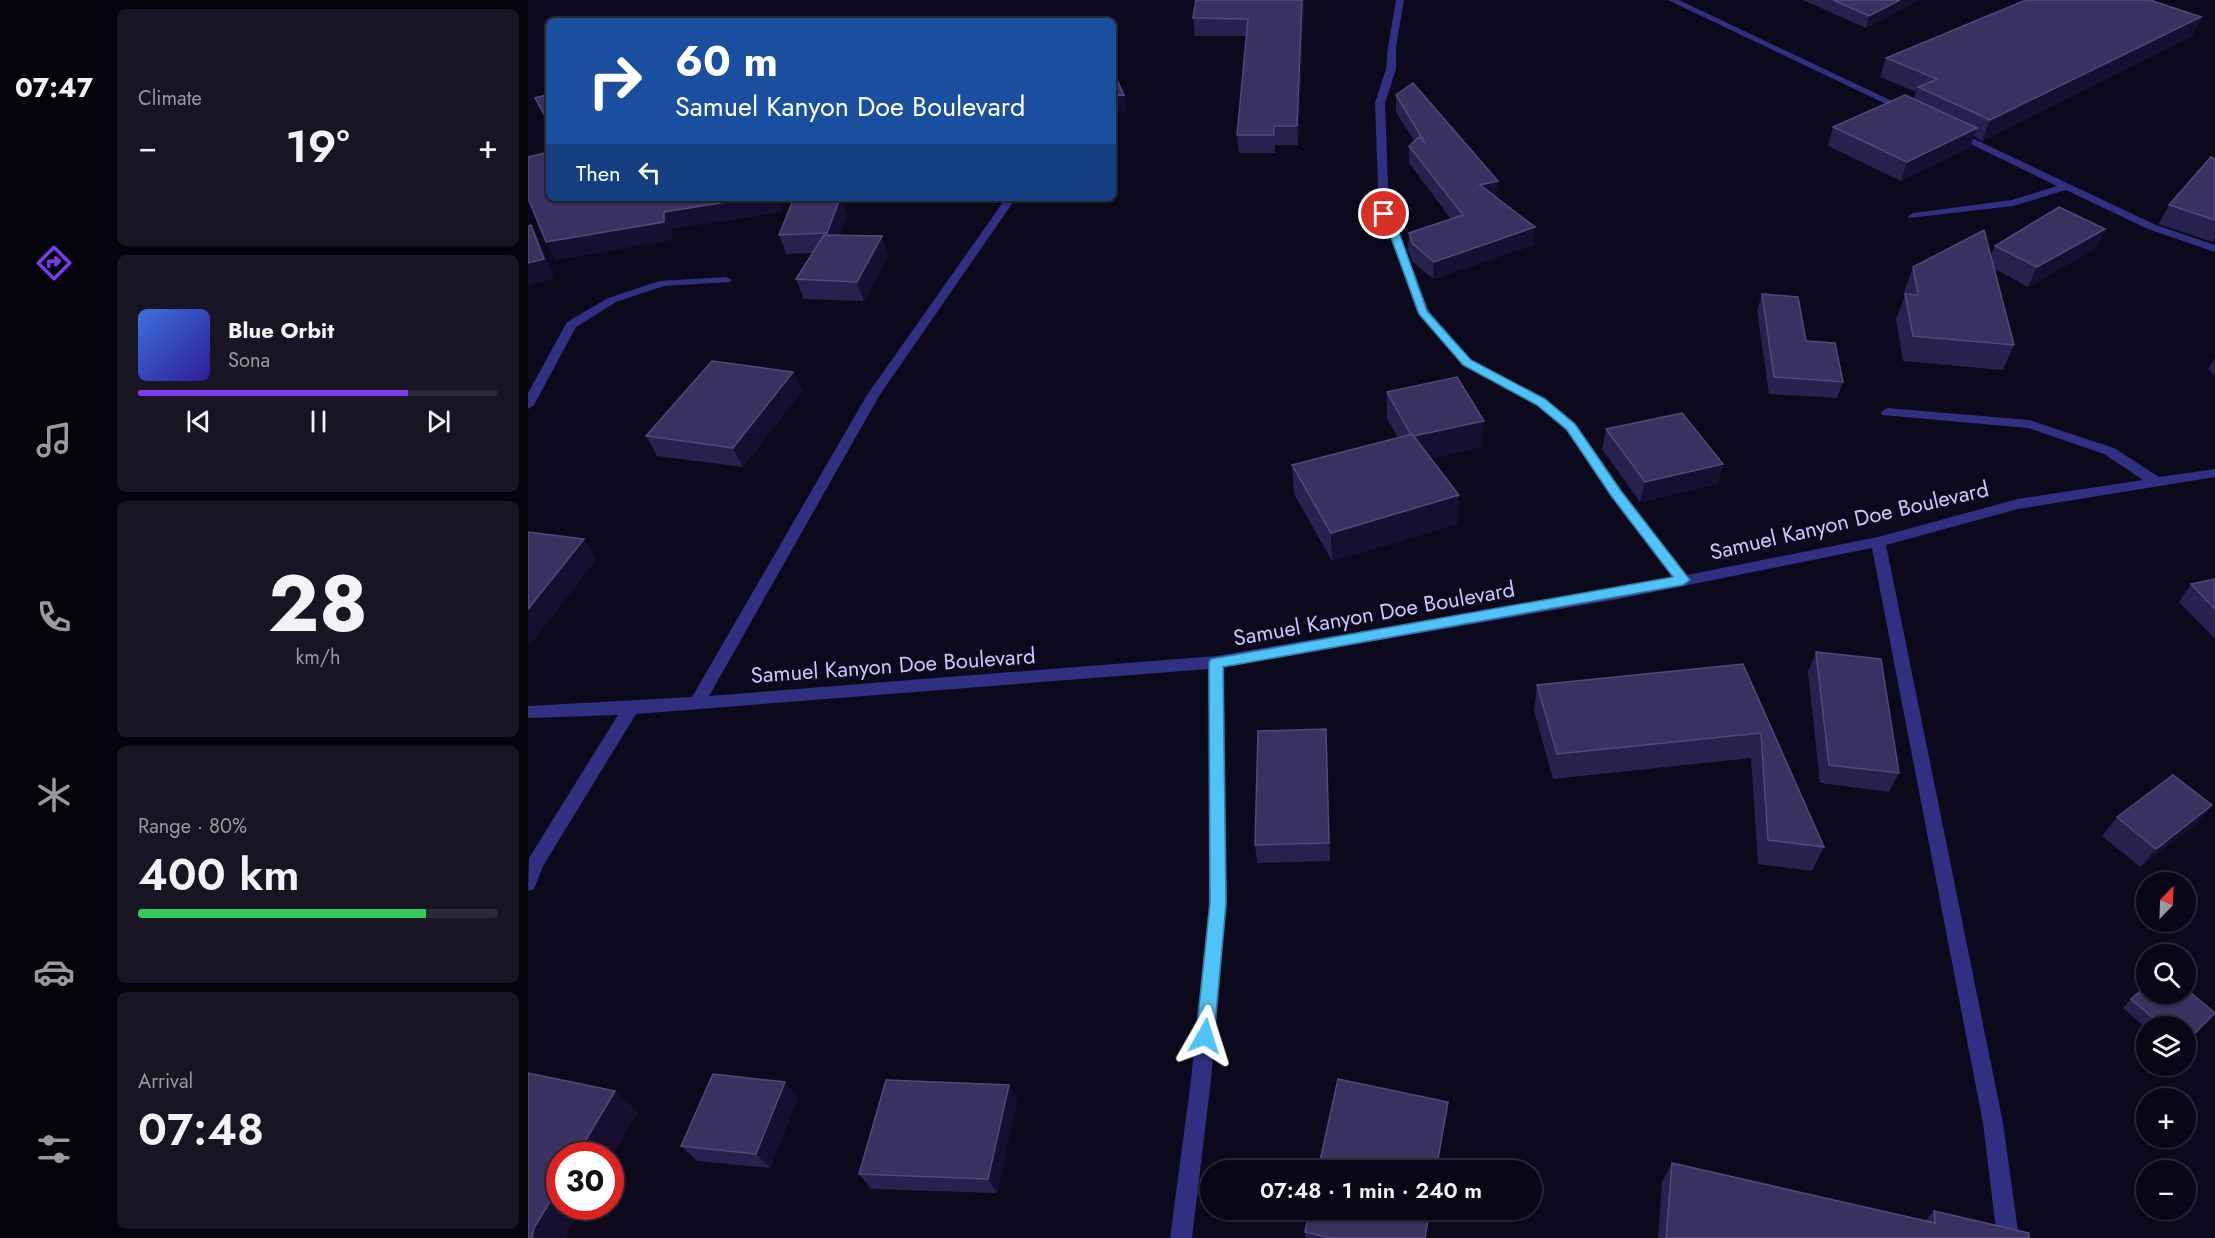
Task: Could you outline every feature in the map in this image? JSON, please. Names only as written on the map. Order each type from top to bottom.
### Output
[{"type":"street","points":[[1400,0],[1392,47],[1391,69],[1380,103],[1384,214],[1395,235],[1422,312],[1467,363],[1541,402],[1571,427],[1617,494],[1683,580]]},
{"type":"street","points":[[1672,0],[1918,116]]},
{"type":"street","points":[[1950,131],[2152,226],[2215,249]]},
{"type":"street","points":[[1913,216],[2013,203],[2067,186]]},
{"type":"street","points":[[697,703],[873,395],[1009,201]]},
{"type":"street","points":[[528,405],[571,325],[612,300],[663,283],[726,280]]},
{"type":"street","points":[[1887,412],[2029,424],[2109,451],[2156,482]]},
{"type":"street","name":"Samuel Kanyon Doe Boulevard","points":[[528,712],[631,708],[1216,662],[1683,580],[1878,542],[2018,504],[2215,473]]},
{"type":"street","points":[[1878,542],[1993,1123],[2008,1238]]},
{"type":"street","points":[[1181,1238],[1201,1080],[1218,903],[1216,662]]},
{"type":"street","points":[[528,882],[535,863],[631,708]]},
{"type":"building","points":[[1196,0],[1302,0],[1297,126],[1274,126],[1274,135],[1237,135],[1248,19],[1193,18]]},
{"type":"building","points":[[1833,0],[1900,0],[1869,16]]},
{"type":"building","points":[[2026,0],[2150,0],[2201,17],[1990,120],[1918,87],[1937,79],[1886,58]]},
{"type":"building","points":[[1116,78],[1124,95],[1116,96]]},
{"type":"building","points":[[1413,83],[1498,181],[1480,185],[1535,227],[1434,262],[1413,244],[1409,233],[1463,215],[1409,146],[1419,137],[1425,143],[1396,95]]},
{"type":"building","points":[[546,95],[546,118],[535,98]]},
{"type":"building","points":[[1905,95],[1977,128],[1907,162],[1833,127]]},
{"type":"building","points":[[546,153],[546,201],[732,201],[664,212],[664,222],[546,242],[528,198],[528,157]]},
{"type":"building","points":[[2211,157],[2215,159],[2215,220],[2169,205]]},
{"type":"building","points":[[793,201],[839,201],[827,233],[779,235]]},
{"type":"building","points":[[2059,207],[2105,229],[2037,267],[1995,246]]},
{"type":"building","points":[[531,225],[544,259],[528,263],[528,226]]},
{"type":"building","points":[[1984,230],[2014,345],[1913,336],[1905,294],[1918,295],[1913,267]]},
{"type":"building","points":[[824,235],[882,236],[857,282],[796,279]]},
{"type":"building","points":[[1762,294],[1798,297],[1806,341],[1835,343],[1843,382],[1774,377]]},
{"type":"building","points":[[712,361],[793,372],[733,448],[646,436]]},
{"type":"building","points":[[1457,377],[1484,421],[1411,435],[1387,392]]},
{"type":"building","points":[[1682,413],[1723,464],[1645,482],[1606,429]]},
{"type":"building","points":[[1412,434],[1459,495],[1331,533],[1292,465]]},
{"type":"building","points":[[528,532],[584,539],[528,609]]},
{"type":"building","points":[[2215,579],[2215,609],[2191,584]]},
{"type":"building","points":[[1816,652],[1881,659],[1899,773],[1829,765]]},
{"type":"building","points":[[1743,664],[1824,847],[1768,840],[1761,733],[1557,754],[1537,685]]},
{"type":"building","points":[[1326,729],[1329,843],[1255,845],[1258,731]]},
{"type":"building","points":[[2173,775],[2212,805],[2156,849],[2117,817]]},
{"type":"building","points":[[2196,997],[2215,1013],[2196,1032],[2196,1016],[2151,1016],[2137,1004],[2196,1004]]},
{"type":"building","points":[[528,1073],[615,1091],[585,1142],[546,1142],[546,1208],[534,1228],[532,1238],[528,1238]]},
{"type":"building","points":[[713,1074],[785,1082],[756,1154],[681,1146]]},
{"type":"building","points":[[1338,1079],[1448,1102],[1438,1160],[1320,1160]]},
{"type":"building","points":[[886,1080],[1009,1085],[988,1179],[859,1174]]},
{"type":"building","points":[[1672,1163],[1935,1223],[1934,1211],[2029,1233],[2029,1238],[1666,1238]]},
{"type":"building","points":[[1308,1220],[1428,1220],[1425,1238],[1331,1238],[1305,1232]]},
{"type":"route","points":[[1205,1036],[1218,903],[1216,662],[1619,594],[1683,580],[1617,494],[1571,427],[1541,402],[1467,363],[1422,312],[1395,235],[1384,214]]}]
